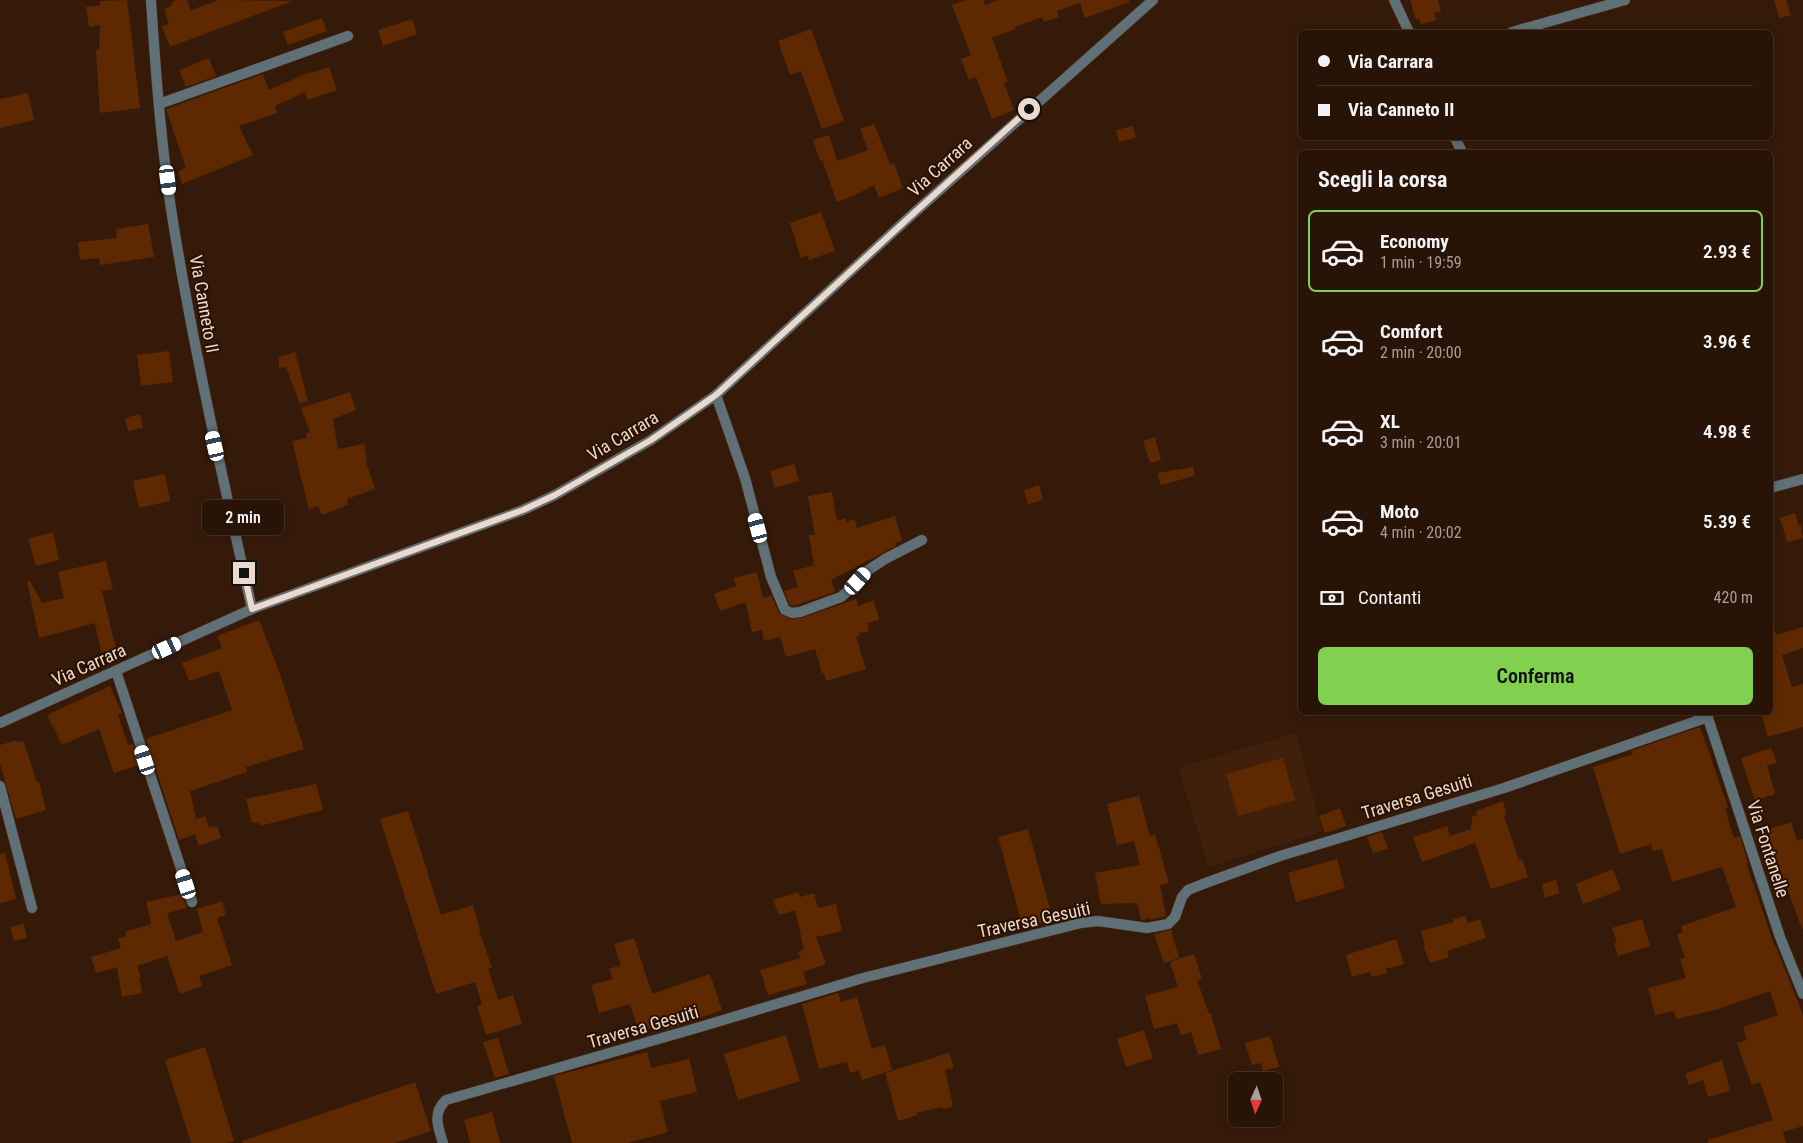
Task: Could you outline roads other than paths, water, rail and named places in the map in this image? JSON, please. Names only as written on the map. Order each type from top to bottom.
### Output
[{"type":"street","name":"Via Canneto II","points":[[151,0],[159,104],[174,232],[202,382],[252,609]]},
{"type":"street","name":"Via Carrara","points":[[0,724],[252,609],[523,510],[555,495],[651,440],[716,395],[915,212],[1153,0]]},
{"type":"street","points":[[1394,0],[1408,30]]},
{"type":"street","points":[[1519,30],[1625,0]]},
{"type":"street","points":[[159,104],[348,36]]},
{"type":"street","points":[[716,395],[745,478],[771,577],[785,610],[792,613],[800,612],[840,597],[867,571],[885,559],[922,540]]},
{"type":"street","points":[[1773,487],[1803,479]]},
{"type":"street","points":[[116,671],[192,902]]},
{"type":"street","name":"Via Fontanelle","points":[[1707,715],[1780,937],[1803,994]]},
{"type":"street","name":"Traversa Gesuiti","points":[[442,1143],[437,1123],[439,1107],[446,1100],[863,978],[1081,923],[1098,921],[1147,928],[1168,924],[1175,917],[1182,897],[1188,890],[1202,884],[1280,856],[1504,788],[1707,715]]},
{"type":"street","points":[[0,786],[32,908]]}]
